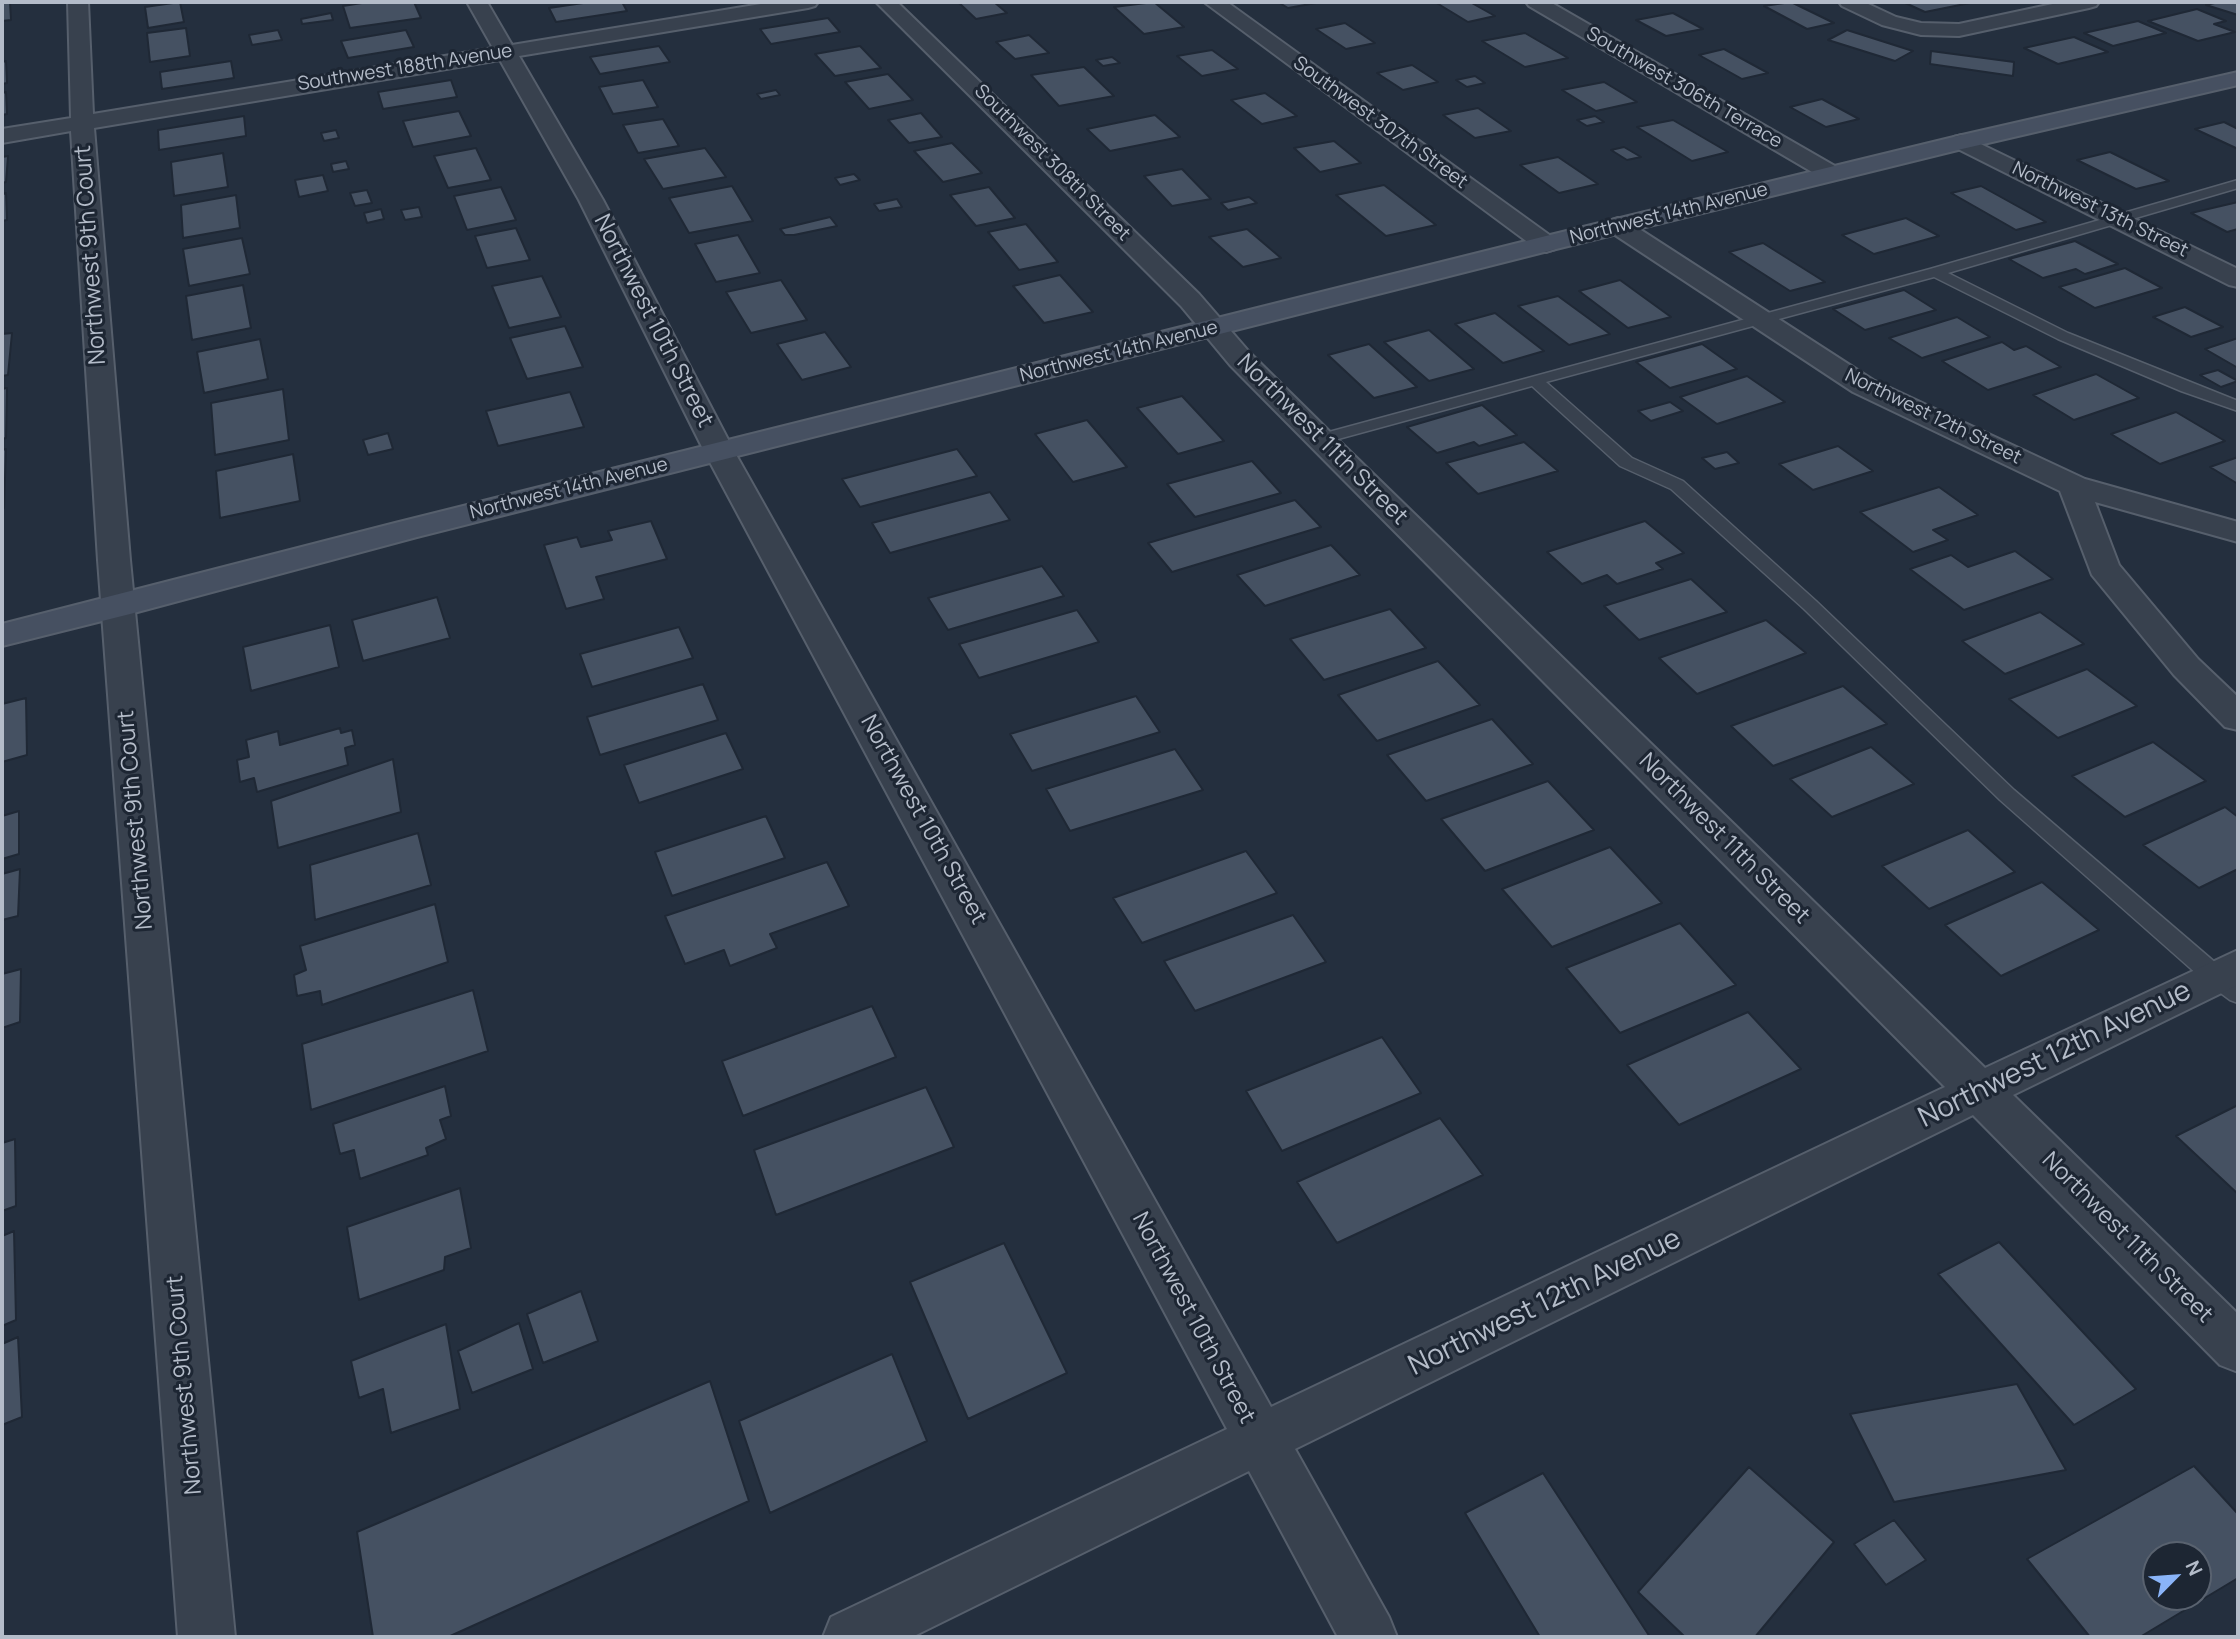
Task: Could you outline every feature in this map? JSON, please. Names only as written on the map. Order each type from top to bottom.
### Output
[{"type":"street","name":"Northwest 9th Court","points":[[78,2],[82,122],[118,607],[206,1637]]},
{"type":"street","name":"Northwest 10th Street","points":[[477,2],[591,200],[719,451],[880,740],[1260,1442],[1369,1637]]},
{"type":"street","name":"Southwest 188th Avenue","points":[[2,136],[808,2]]},
{"type":"street","name":"Southwest 308th Street","points":[[886,2],[1190,300],[1213,328]]},
{"type":"street","name":"Southwest 307th Street","points":[[1214,2],[1546,244]]},
{"type":"street","name":"Southwest 306th Terrace","points":[[1536,2],[1832,174]]},
{"type":"street","points":[[1849,2],[1889,21],[1921,29],[1959,30],[2089,2]]},
{"type":"street","name":"Northwest 14th Avenue","points":[[2,635],[406,530],[1618,226],[1962,142],[2238,79]]},
{"type":"street","name":"Northwest 13th Street","points":[[1962,142],[2238,279]]},
{"type":"street","name":"Northwest 12th Street","points":[[1618,226],[1863,386],[2074,486],[2238,532]]},
{"type":"street","name":"Northwest 11th Street","points":[[1213,328],[1320,439],[2238,1348]]},
{"type":"street","points":[[2074,486],[2104,568],[2186,667],[2238,718]]},
{"type":"street","name":"Northwest 12th Avenue","points":[[851,1637],[1260,1442],[1980,1092],[2231,979]]},
{"type":"lane","points":[[1320,439],[1935,272],[2238,184]]},
{"type":"lane","points":[[1935,272],[2063,336],[2187,388],[2238,405]]},
{"type":"lane","points":[[1535,381],[1626,462],[1677,485],[1810,605],[2007,795],[2231,979]]},
{"type":"building","points":[[2,2],[10,2],[11,20],[2,21]]},
{"type":"building","points":[[180,2],[184,22],[148,28],[145,7]]},
{"type":"building","points":[[368,2],[414,2],[421,18],[350,28],[343,6]]},
{"type":"building","points":[[590,2],[622,2],[627,11],[556,22],[549,8]]},
{"type":"building","points":[[958,2],[994,2],[1007,13],[976,19]]},
{"type":"building","points":[[1154,2],[1184,27],[1144,34],[1114,7]]},
{"type":"building","points":[[1278,2],[1315,2],[1316,3],[1288,8]]},
{"type":"building","points":[[1435,2],[1470,2],[1495,16],[1468,22]]},
{"type":"building","points":[[1791,2],[1834,23],[1807,29],[1764,6]]},
{"type":"building","points":[[1903,2],[1975,2],[1925,12]]},
{"type":"building","points":[[2238,2],[2238,15],[2206,5]]},
{"type":"building","points":[[2197,9],[2226,21],[2214,24],[2235,32],[2198,41],[2148,21]]},
{"type":"building","points":[[331,13],[333,20],[302,24],[301,19]]},
{"type":"building","points":[[1673,13],[1703,29],[1666,36],[1636,20]]},
{"type":"building","points":[[828,18],[840,32],[771,44],[760,29]]},
{"type":"building","points":[[2138,21],[2166,33],[2113,46],[2084,33]]},
{"type":"building","points":[[1345,23],[1375,43],[1346,49],[1316,29]]},
{"type":"building","points":[[186,28],[190,56],[150,62],[147,33]]},
{"type":"building","points":[[278,30],[282,40],[252,45],[249,35]]},
{"type":"building","points":[[406,30],[414,47],[348,58],[341,41]]},
{"type":"building","points":[[1847,30],[1913,51],[1895,61],[1828,40]]},
{"type":"building","points":[[1525,33],[1568,58],[1525,67],[1482,41]]},
{"type":"building","points":[[1029,35],[1049,53],[1015,59],[996,42]]},
{"type":"building","points":[[2074,37],[2108,52],[2058,64],[2024,48]]},
{"type":"building","points":[[659,46],[670,62],[600,74],[590,57]]},
{"type":"building","points":[[860,46],[881,68],[835,76],[815,54]]},
{"type":"building","points":[[1724,49],[1768,73],[1742,79],[1699,55]]},
{"type":"building","points":[[1212,50],[1238,69],[1202,76],[1177,56]]},
{"type":"building","points":[[1931,51],[2014,62],[2013,76],[1930,64]]},
{"type":"building","points":[[1112,57],[1120,63],[1103,66],[1096,60]]},
{"type":"building","points":[[6,61],[7,83],[2,84],[2,62]]},
{"type":"building","points":[[231,61],[234,78],[162,89],[160,72]]},
{"type":"building","points":[[1412,65],[1438,82],[1403,90],[1377,73]]},
{"type":"building","points":[[1084,67],[1114,96],[1059,106],[1031,75]]},
{"type":"building","points":[[888,74],[913,100],[869,109],[845,82]]},
{"type":"building","points":[[1475,76],[1485,83],[1467,87],[1456,80]]},
{"type":"building","points":[[451,80],[457,97],[383,109],[378,92]]},
{"type":"building","points":[[643,80],[658,107],[613,114],[599,87]]},
{"type":"building","points":[[1604,82],[1637,102],[1596,111],[1562,90]]},
{"type":"building","points":[[776,90],[780,95],[761,99],[757,94]]},
{"type":"building","points":[[6,92],[7,114],[2,115],[2,93]]},
{"type":"building","points":[[1265,93],[1297,116],[1262,124],[1231,100]]},
{"type":"building","points":[[1822,99],[1859,119],[1826,127],[1790,107]]},
{"type":"building","points":[[1478,108],[1511,131],[1475,138],[1443,115]]},
{"type":"building","points":[[459,111],[471,136],[413,147],[403,121]]},
{"type":"building","points":[[921,113],[942,137],[909,143],[888,120]]},
{"type":"building","points":[[1155,115],[1180,137],[1110,151],[1087,129]]},
{"type":"building","points":[[244,116],[246,136],[159,150],[158,130]]},
{"type":"building","points":[[1595,116],[1604,122],[1587,126],[1577,120]]},
{"type":"building","points":[[663,119],[679,146],[638,153],[623,125]]},
{"type":"building","points":[[1673,120],[1728,152],[1692,161],[1637,127]]},
{"type":"building","points":[[2224,122],[2238,129],[2238,149],[2195,129]]},
{"type":"building","points":[[336,130],[339,138],[324,141],[321,133]]},
{"type":"building","points":[[1334,141],[1361,163],[1320,172],[1294,148]]},
{"type":"building","points":[[952,143],[982,173],[943,182],[914,151]]},
{"type":"building","points":[[1624,147],[1641,157],[1627,160],[1611,150]]},
{"type":"building","points":[[476,148],[491,180],[448,188],[434,156]]},
{"type":"building","points":[[705,148],[726,177],[663,189],[644,159]]},
{"type":"building","points":[[2110,152],[2169,181],[2136,189],[2077,160]]},
{"type":"building","points":[[223,153],[228,187],[174,196],[171,162]]},
{"type":"building","points":[[8,156],[6,182],[2,183],[2,157]]},
{"type":"building","points":[[1558,157],[1598,184],[1559,193],[1520,165]]},
{"type":"building","points":[[346,161],[349,169],[333,172],[331,164]]},
{"type":"building","points":[[1182,169],[1211,199],[1172,206],[1144,176]]},
{"type":"building","points":[[854,174],[860,180],[840,185],[835,178]]},
{"type":"building","points":[[323,175],[328,191],[299,197],[295,180]]},
{"type":"building","points":[[1384,185],[1436,225],[1386,236],[1336,195]]},
{"type":"building","points":[[732,186],[753,221],[689,233],[669,198]]},
{"type":"building","points":[[1981,186],[2046,222],[2016,230],[1951,193]]},
{"type":"building","points":[[501,187],[516,220],[467,230],[454,196]]},
{"type":"building","points":[[989,187],[1015,218],[976,226],[950,195]]},
{"type":"building","points":[[367,190],[372,203],[355,206],[350,193]]},
{"type":"building","points":[[6,193],[7,220],[2,221],[2,194]]},
{"type":"building","points":[[236,195],[240,228],[183,238],[181,205]]},
{"type":"building","points":[[1249,197],[1257,203],[1228,210],[1221,203]]},
{"type":"building","points":[[897,199],[902,207],[879,211],[874,204]]},
{"type":"building","points":[[2238,202],[2238,229],[2227,232],[2191,213]]},
{"type":"building","points":[[419,207],[422,217],[405,220],[401,210]]},
{"type":"building","points":[[381,209],[384,219],[367,223],[364,213]]},
{"type":"building","points":[[830,217],[837,226],[794,235],[785,235],[780,229]]},
{"type":"building","points":[[1906,218],[1939,236],[1874,254],[1842,235]]},
{"type":"building","points":[[1026,224],[1058,262],[1019,270],[988,232]]},
{"type":"building","points":[[516,228],[530,260],[487,268],[475,236]]},
{"type":"building","points":[[1247,229],[1281,258],[1243,267],[1209,237]]},
{"type":"building","points":[[738,235],[760,273],[716,282],[695,244]]},
{"type":"building","points":[[242,238],[250,274],[189,286],[183,249]]},
{"type":"building","points":[[2075,241],[2118,264],[2085,274],[2076,269],[2043,278],[2009,259]]},
{"type":"building","points":[[1763,243],[1825,282],[1790,291],[1729,252]]},
{"type":"building","points":[[2125,268],[2162,288],[2095,308],[2059,287]]},
{"type":"building","points":[[1060,275],[1093,312],[1044,323],[1013,286]]},
{"type":"building","points":[[542,276],[561,317],[509,328],[492,286]]},
{"type":"building","points":[[781,280],[807,320],[751,333],[726,292]]},
{"type":"building","points":[[1620,280],[1671,317],[1628,328],[1579,291]]},
{"type":"building","points":[[243,285],[251,328],[192,340],[186,296]]},
{"type":"building","points":[[1904,290],[1936,310],[1865,330],[1833,309]]},
{"type":"building","points":[[1558,296],[1610,334],[1569,345],[1518,306]]},
{"type":"building","points":[[2185,307],[2223,327],[2191,337],[2153,317]]},
{"type":"building","points":[[1495,313],[1544,351],[1503,363],[1455,324]]},
{"type":"building","points":[[1957,317],[1990,337],[1922,358],[1889,338]]},
{"type":"building","points":[[565,326],[583,367],[527,379],[510,338]]},
{"type":"building","points":[[1429,330],[1474,369],[1429,381],[1384,342]]},
{"type":"building","points":[[825,332],[851,367],[802,380],[777,344]]},
{"type":"building","points":[[12,333],[8,375],[2,376],[2,334]]},
{"type":"building","points":[[2238,338],[2238,368],[2205,349]]},
{"type":"building","points":[[260,339],[268,379],[204,393],[197,352]]},
{"type":"building","points":[[2002,342],[2014,350],[2026,346],[2061,367],[1988,390],[1942,361]]},
{"type":"building","points":[[1369,344],[1417,387],[1374,398],[1328,355]]},
{"type":"building","points":[[1702,344],[1737,369],[1670,388],[1636,362]]},
{"type":"building","points":[[2218,370],[2238,381],[2221,387],[2200,375]]},
{"type":"building","points":[[2096,374],[2139,398],[2074,420],[2033,395]]},
{"type":"building","points":[[1747,376],[1785,402],[1717,424],[1680,397]]},
{"type":"building","points":[[7,388],[6,438],[2,439],[2,389]]},
{"type":"building","points":[[283,389],[289,440],[215,455],[211,403]]},
{"type":"building","points":[[570,392],[584,427],[498,446],[486,411]]},
{"type":"building","points":[[1182,396],[1224,441],[1178,454],[1137,408]]},
{"type":"building","points":[[1670,402],[1683,411],[1651,421],[1638,411]]},
{"type":"building","points":[[1482,405],[1517,435],[1479,446],[1474,442],[1437,453],[1407,427]]},
{"type":"building","points":[[2176,412],[2225,441],[2160,464],[2111,434]]},
{"type":"building","points":[[1087,420],[1127,467],[1073,482],[1035,434]]},
{"type":"building","points":[[388,433],[393,449],[368,455],[363,440]]},
{"type":"building","points":[[1524,442],[1558,471],[1478,494],[1446,463]]},
{"type":"building","points":[[1838,446],[1873,471],[1813,490],[1779,464]]},
{"type":"building","points":[[6,449],[4,508],[2,508],[2,450]]},
{"type":"building","points":[[957,449],[977,476],[860,507],[842,479]]},
{"type":"building","points":[[1727,452],[1739,463],[1715,469],[1702,458]]},
{"type":"building","points":[[293,454],[300,501],[220,518],[216,471]]},
{"type":"building","points":[[2238,457],[2238,484],[2210,467]]},
{"type":"building","points":[[1252,461],[1281,493],[1195,517],[1167,484]]},
{"type":"building","points":[[1939,487],[1978,515],[1933,530],[1948,540],[1913,552],[1860,512]]},
{"type":"building","points":[[990,492],[1010,520],[890,553],[872,523]]},
{"type":"building","points":[[1295,500],[1321,527],[1172,572],[1148,543]]},
{"type":"building","points":[[651,521],[667,559],[596,577],[604,599],[566,609],[544,545],[577,537],[581,547],[612,540],[608,531]]},
{"type":"building","points":[[1645,521],[1684,553],[1656,563],[1663,569],[1617,584],[1607,575],[1582,584],[1547,552]]},
{"type":"building","points":[[1331,545],[1360,575],[1265,606],[1237,575]]},
{"type":"building","points":[[2015,551],[2053,579],[1964,610],[1910,569],[1951,555],[1968,567]]},
{"type":"building","points":[[1042,566],[1064,596],[948,630],[928,598]]},
{"type":"building","points":[[1691,579],[1727,612],[1639,640],[1604,606]]},
{"type":"building","points":[[437,597],[450,638],[363,661],[352,620]]},
{"type":"building","points":[[1390,609],[1426,648],[1324,680],[1290,639]]},
{"type":"building","points":[[1077,610],[1099,642],[979,678],[959,644]]},
{"type":"building","points":[[2040,612],[2084,644],[2005,674],[1962,641]]},
{"type":"building","points":[[1766,620],[1806,653],[1697,694],[1659,658]]},
{"type":"building","points":[[330,625],[339,667],[251,691],[243,647]]},
{"type":"building","points":[[679,627],[693,658],[592,687],[580,654]]},
{"type":"building","points":[[1438,661],[1480,705],[1377,741],[1338,695]]},
{"type":"building","points":[[2087,669],[2137,706],[2058,738],[2009,699]]},
{"type":"building","points":[[703,684],[718,720],[600,755],[587,717]]},
{"type":"building","points":[[1843,686],[1887,724],[1773,766],[1731,726]]},
{"type":"building","points":[[1136,696],[1160,732],[1032,771],[1010,734]]},
{"type":"building","points":[[26,698],[27,755],[2,762],[2,704]]},
{"type":"building","points":[[1492,719],[1533,764],[1426,801],[1387,755]]},
{"type":"building","points":[[340,728],[341,733],[352,730],[355,745],[345,748],[348,765],[257,792],[254,778],[240,782],[237,760],[249,757],[246,740],[278,731],[280,745]]},
{"type":"building","points":[[726,733],[743,769],[639,803],[624,765]]},
{"type":"building","points":[[2153,742],[2206,781],[2125,817],[2072,776]]},
{"type":"building","points":[[1871,747],[1914,784],[1832,817],[1790,779]]},
{"type":"building","points":[[1175,749],[1203,790],[1070,831],[1046,789]]},
{"type":"building","points":[[393,759],[401,812],[278,848],[271,801]]},
{"type":"building","points":[[1548,781],[1594,830],[1485,871],[1441,819]]},
{"type":"building","points":[[2225,807],[2238,817],[2238,869],[2199,888],[2143,845]]},
{"type":"building","points":[[19,811],[19,854],[2,859],[2,816]]},
{"type":"building","points":[[766,816],[785,858],[672,896],[655,852]]},
{"type":"building","points":[[1968,830],[2015,872],[1929,909],[1882,866]]},
{"type":"building","points":[[418,833],[431,885],[315,920],[310,865]]},
{"type":"building","points":[[1610,847],[1662,903],[1552,947],[1502,889]]},
{"type":"building","points":[[1246,851],[1277,893],[1142,943],[1113,898]]},
{"type":"building","points":[[827,862],[849,906],[770,934],[777,948],[730,966],[724,950],[685,964],[665,916]]},
{"type":"building","points":[[20,869],[18,916],[2,920],[2,874]]},
{"type":"building","points":[[2042,882],[2099,930],[2001,976],[1945,925]]},
{"type":"building","points":[[435,904],[448,962],[322,1005],[320,991],[297,996],[294,975],[306,970],[300,946]]},
{"type":"building","points":[[1293,915],[1326,962],[1195,1011],[1164,961]]},
{"type":"building","points":[[1680,923],[1736,985],[1620,1033],[1566,968]]},
{"type":"building","points":[[21,969],[20,1022],[2,1028],[2,974]]},
{"type":"building","points":[[473,990],[488,1051],[311,1110],[302,1044]]},
{"type":"building","points":[[872,1006],[896,1057],[743,1116],[722,1061]]},
{"type":"building","points":[[1748,1012],[1801,1069],[1679,1125],[1627,1065]]},
{"type":"building","points":[[1382,1037],[1421,1093],[1282,1151],[1246,1091]]},
{"type":"building","points":[[445,1086],[451,1116],[440,1120],[446,1139],[426,1148],[428,1155],[360,1179],[354,1150],[340,1154],[333,1124]]},
{"type":"building","points":[[926,1087],[954,1147],[776,1215],[754,1150]]},
{"type":"building","points":[[2238,1105],[2238,1194],[2176,1136]]},
{"type":"building","points":[[1440,1118],[1483,1175],[1337,1243],[1297,1182]]},
{"type":"building","points":[[15,1139],[16,1206],[2,1211],[2,1143]]},
{"type":"building","points":[[460,1188],[471,1248],[445,1257],[444,1270],[359,1300],[347,1227]]},
{"type":"building","points":[[14,1231],[16,1320],[2,1326],[2,1236]]},
{"type":"building","points":[[1999,1242],[2136,1389],[2074,1425],[1938,1274]]},
{"type":"building","points":[[1004,1243],[1067,1373],[968,1419],[910,1282]]},
{"type":"building","points":[[581,1291],[598,1341],[543,1363],[527,1314]]},
{"type":"building","points":[[519,1323],[533,1369],[472,1393],[458,1351]]},
{"type":"building","points":[[446,1324],[460,1409],[391,1433],[383,1389],[359,1398],[351,1361]]},
{"type":"building","points":[[18,1337],[22,1417],[2,1425],[2,1344]]},
{"type":"building","points":[[892,1354],[927,1441],[770,1513],[739,1421]]},
{"type":"building","points":[[710,1381],[749,1501],[448,1637],[373,1637],[357,1532]]},
{"type":"building","points":[[2017,1384],[2066,1470],[1894,1502],[1850,1414]]},
{"type":"building","points":[[2194,1466],[2238,1514],[2238,1578],[2212,1594],[2212,1541],[2142,1541],[2142,1611],[2183,1611],[2140,1637],[2090,1637],[2027,1559]]},
{"type":"building","points":[[1749,1467],[1834,1542],[1755,1637],[1685,1637],[1638,1592]]},
{"type":"building","points":[[1543,1473],[1650,1637],[1540,1637],[1465,1513]]},
{"type":"building","points":[[1894,1520],[1926,1560],[1886,1585],[1854,1544]]}]
